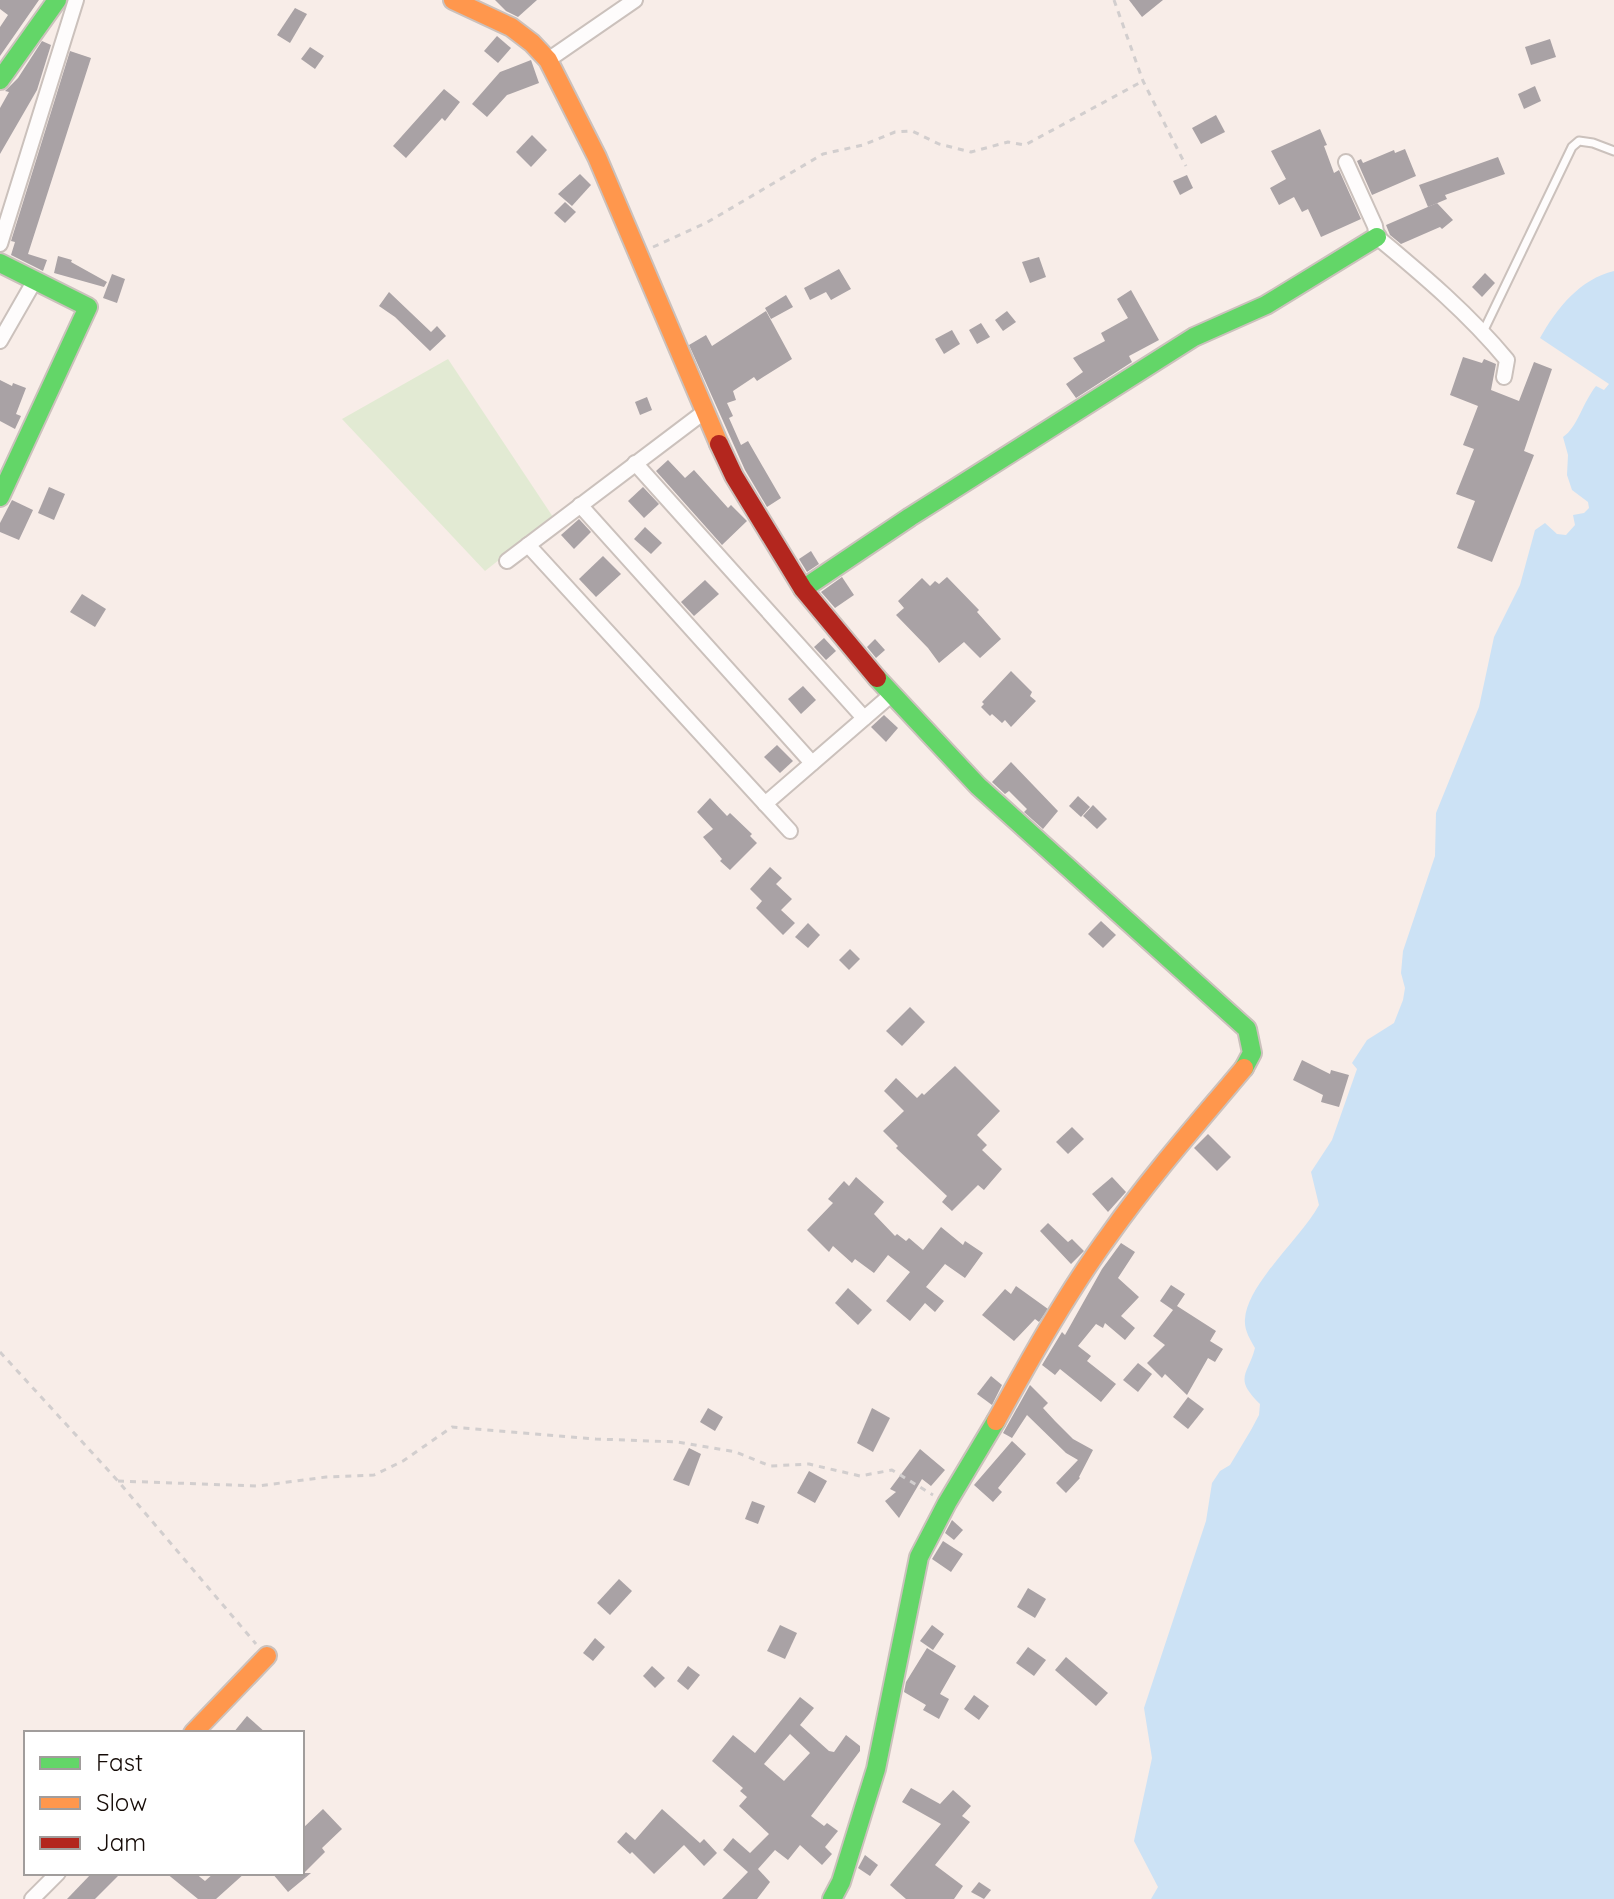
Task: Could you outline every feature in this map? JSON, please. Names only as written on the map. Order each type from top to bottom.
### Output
[{"type":"street","points":[[0,80],[57,0]]},
{"type":"street","points":[[0,244],[76,0]]},
{"type":"street","points":[[453,0],[511,27],[548,60],[597,157],[734,476],[803,589],[891,695],[978,786],[1247,1029],[1252,1053],[1228,1091],[1159,1169],[1108,1236],[1024,1371],[919,1557],[876,1769],[841,1882],[832,1899]]},
{"type":"street","points":[[548,60],[635,0]]},
{"type":"street","points":[[1346,162],[1377,237],[1483,332],[1507,360],[1504,377]]},
{"type":"street","points":[[803,589],[910,517],[1194,337],[1266,305],[1377,237]]},
{"type":"street","points":[[0,263],[88,307],[0,497]]},
{"type":"street","points":[[0,341],[35,280]]},
{"type":"street","points":[[507,561],[704,412]]},
{"type":"street","points":[[635,463],[864,718]]},
{"type":"street","points":[[580,505],[812,763]]},
{"type":"street","points":[[528,545],[790,831]]},
{"type":"street","points":[[765,804],[891,695]]},
{"type":"street","points":[[195,1731],[267,1656]]},
{"type":"street","points":[[32,1899],[56,1875]]},
{"type":"lane","points":[[1483,332],[1572,147],[1579,141],[1614,151]]},
{"type":"path","points":[[1114,0],[1143,81],[1186,166]]},
{"type":"path","points":[[638,253],[706,223],[823,154],[863,145],[895,132],[912,131],[939,144],[971,152],[1008,142],[1025,145],[1143,81]]},
{"type":"path","points":[[0,1352],[118,1481],[267,1656]]},
{"type":"path","points":[[118,1481],[258,1486],[326,1477],[374,1475],[403,1461],[452,1427],[596,1439],[678,1442],[736,1452],[770,1466],[809,1464],[860,1476],[892,1470],[947,1503]]},
{"type":"green space","points":[[448,359],[553,517],[485,571],[342,419]]},
{"type":"water","points":[[1614,271],[1614,1899],[1151,1899],[1158,1887],[1134,1841],[1152,1758],[1144,1708],[1206,1521],[1212,1483],[1220,1471],[1230,1465],[1259,1415],[1260,1404],[1245,1382],[1255,1348],[1245,1327],[1248,1305],[1265,1276],[1319,1205],[1311,1172],[1332,1140],[1357,1069],[1352,1063],[1367,1040],[1394,1023],[1403,1000],[1403,951],[1435,856],[1436,813],[1479,707],[1494,637],[1520,585],[1535,530],[1545,523],[1557,534],[1566,535],[1575,525],[1573,515],[1584,513],[1589,508],[1588,502],[1572,490],[1567,475],[1568,455],[1563,437],[1596,386],[1604,390],[1609,384],[1540,338],[1571,296],[1590,281]]},
{"type":"building","points":[[0,0],[39,0],[0,56],[0,27],[8,15],[0,9]]},
{"type":"building","points":[[495,0],[537,0],[518,17]]},
{"type":"building","points":[[1129,0],[1163,0],[1142,17]]},
{"type":"building","points":[[295,8],[307,14],[290,43],[277,35]]},
{"type":"building","points":[[497,36],[511,48],[498,63],[484,51]]},
{"type":"building","points":[[1550,39],[1556,57],[1531,65],[1525,47]]},
{"type":"building","points":[[42,41],[51,45],[37,90],[0,154],[0,108],[9,92],[5,91],[18,78]]},
{"type":"building","points":[[310,47],[324,56],[315,69],[301,59]]},
{"type":"building","points":[[70,51],[91,58],[28,254],[47,260],[43,271],[11,255],[15,242],[11,241]]},
{"type":"building","points":[[531,60],[539,83],[507,95],[487,117],[472,104],[500,72]]},
{"type":"building","points":[[1535,86],[1541,101],[1524,109],[1518,94]]},
{"type":"building","points":[[444,89],[460,102],[406,158],[393,146]]},
{"type":"building","points":[[1216,115],[1225,132],[1201,144],[1192,128]]},
{"type":"building","points":[[1320,129],[1334,173],[1339,170],[1361,219],[1321,237],[1308,209],[1302,212],[1294,197],[1279,205],[1270,188],[1286,179],[1271,151]]},
{"type":"building","points":[[532,135],[547,150],[531,167],[516,152]]},
{"type":"building","points":[[1405,149],[1416,176],[1372,195],[1357,161],[1361,159],[1363,163],[1394,150],[1395,153]]},
{"type":"building","points":[[1498,157],[1505,174],[1445,195],[1447,199],[1428,207],[1419,185]]},
{"type":"building","points":[[580,174],[591,185],[572,206],[558,194]]},
{"type":"building","points":[[1187,175],[1193,188],[1180,195],[1173,181]]},
{"type":"building","points":[[565,202],[576,212],[565,223],[554,213]]},
{"type":"building","points":[[1437,203],[1453,220],[1442,229],[1440,227],[1401,244],[1390,235],[1386,225]]},
{"type":"building","points":[[58,256],[72,260],[107,282],[104,287],[54,273]]},
{"type":"building","points":[[1039,257],[1046,277],[1030,283],[1022,262]]},
{"type":"building","points":[[839,269],[851,289],[831,300],[826,292],[810,300],[804,288]]},
{"type":"building","points":[[1485,273],[1495,283],[1482,297],[1472,287]]},
{"type":"building","points":[[112,274],[125,279],[117,303],[103,298]]},
{"type":"building","points":[[1131,290],[1159,340],[1129,356],[1132,362],[1076,398],[1066,384],[1083,372],[1073,358],[1105,341],[1101,333],[1128,318],[1117,299]]},
{"type":"building","points":[[389,292],[431,332],[437,326],[446,336],[430,351],[379,306]]},
{"type":"building","points":[[786,295],[793,307],[771,319],[765,308]]},
{"type":"building","points":[[766,311],[792,359],[757,381],[754,377],[733,391],[736,400],[727,403],[733,416],[729,418],[741,445],[748,441],[781,498],[767,507],[745,470],[689,345],[706,335],[712,346]]},
{"type":"building","points":[[1007,311],[1016,322],[1003,331],[995,320]]},
{"type":"building","points":[[981,323],[990,337],[977,344],[969,330]]},
{"type":"building","points":[[952,330],[960,344],[944,354],[935,339]]},
{"type":"building","points":[[1463,357],[1482,363],[1484,359],[1496,364],[1491,390],[1519,401],[1534,362],[1552,369],[1524,451],[1534,455],[1492,562],[1457,548],[1475,501],[1456,494],[1474,449],[1463,445],[1478,406],[1450,395]]},
{"type":"building","points":[[0,380],[26,388],[16,414],[21,416],[15,429],[0,421]]},
{"type":"building","points":[[647,397],[652,410],[640,415],[635,402]]},
{"type":"building","points":[[668,460],[685,478],[694,470],[728,508],[731,505],[747,521],[722,545],[656,471]]},
{"type":"building","points":[[49,487],[65,494],[54,520],[38,513]]},
{"type":"building","points":[[643,487],[659,504],[644,518],[628,501]]},
{"type":"building","points":[[12,500],[33,510],[19,540],[0,532],[0,523]]},
{"type":"building","points":[[579,519],[591,532],[574,549],[561,535]]},
{"type":"building","points":[[645,527],[662,543],[651,554],[634,539]]},
{"type":"building","points":[[811,551],[819,564],[807,572],[799,559]]},
{"type":"building","points":[[603,556],[621,574],[596,597],[579,579]]},
{"type":"building","points":[[842,577],[854,595],[835,608],[821,592]]},
{"type":"building","points":[[947,577],[979,610],[977,612],[1001,639],[980,658],[964,642],[939,663],[896,615],[904,608],[898,601],[922,578],[930,586],[935,581],[939,584]]},
{"type":"building","points":[[705,580],[719,594],[694,616],[681,602]]},
{"type":"building","points":[[82,594],[106,609],[95,627],[70,612]]},
{"type":"building","points":[[824,638],[836,651],[826,660],[814,647]]},
{"type":"building","points":[[875,639],[885,650],[876,658],[867,647]]},
{"type":"building","points":[[1011,671],[1032,692],[1030,696],[1036,701],[1011,727],[1005,720],[1002,723],[992,714],[990,716],[981,707],[982,702]]},
{"type":"building","points":[[803,686],[816,700],[801,714],[788,699]]},
{"type":"building","points":[[884,715],[898,728],[886,742],[871,727]]},
{"type":"building","points":[[777,745],[793,761],[780,773],[764,757]]},
{"type":"building","points":[[1011,762],[1058,811],[1043,829],[1024,812],[1027,809],[1009,791],[1005,794],[992,782]]},
{"type":"building","points":[[1078,796],[1090,807],[1081,817],[1069,806]]},
{"type":"building","points":[[710,798],[727,816],[730,813],[752,834],[750,836],[757,843],[730,870],[703,837],[713,829],[697,812]]},
{"type":"building","points":[[1093,805],[1107,819],[1097,829],[1083,816]]},
{"type":"building","points":[[770,867],[782,878],[776,884],[792,899],[781,910],[795,923],[783,935],[756,908],[762,901],[750,889]]},
{"type":"building","points":[[1101,921],[1116,935],[1103,948],[1088,934]]},
{"type":"building","points":[[808,923],[820,935],[808,948],[795,937]]},
{"type":"building","points":[[850,949],[860,959],[849,970],[839,960]]},
{"type":"building","points":[[910,1007],[925,1022],[902,1046],[886,1031]]},
{"type":"building","points":[[1302,1060],[1330,1074],[1331,1070],[1349,1075],[1339,1107],[1321,1102],[1323,1095],[1293,1080]]},
{"type":"building","points":[[955,1066],[1000,1111],[977,1135],[987,1145],[982,1150],[1002,1169],[984,1190],[978,1185],[952,1211],[942,1202],[947,1196],[896,1148],[898,1146],[883,1131],[904,1111],[884,1091],[896,1078],[917,1098]]},
{"type":"building","points":[[1072,1127],[1084,1139],[1068,1154],[1056,1142]]},
{"type":"building","points":[[1208,1134],[1231,1157],[1217,1171],[1194,1148]]},
{"type":"building","points":[[856,1177],[884,1202],[874,1214],[895,1236],[897,1234],[906,1241],[909,1238],[923,1250],[941,1227],[963,1245],[965,1241],[983,1253],[965,1278],[945,1264],[926,1287],[944,1301],[935,1312],[925,1303],[910,1321],[886,1301],[910,1272],[888,1255],[874,1273],[855,1259],[852,1263],[833,1246],[829,1252],[807,1230],[833,1203],[828,1199],[844,1181],[849,1186]]},
{"type":"building","points":[[1112,1177],[1126,1192],[1108,1212],[1092,1194]]},
{"type":"building","points":[[1048,1223],[1068,1242],[1072,1239],[1084,1251],[1071,1264],[1040,1231]]},
{"type":"building","points":[[1121,1243],[1135,1252],[1118,1278],[1139,1297],[1121,1316],[1135,1328],[1125,1340],[1105,1323],[1103,1328],[1096,1324],[1078,1346],[1091,1356],[1087,1361],[1116,1384],[1101,1402],[1060,1369],[1055,1375],[1042,1365],[1062,1332],[1065,1335],[1102,1269]]},
{"type":"building","points":[[1171,1285],[1185,1294],[1177,1306],[1216,1331],[1210,1341],[1223,1349],[1215,1362],[1208,1358],[1187,1395],[1165,1374],[1162,1378],[1147,1363],[1165,1345],[1153,1336],[1173,1310],[1160,1301]]},
{"type":"building","points":[[1016,1286],[1048,1309],[1039,1322],[1035,1319],[1014,1341],[982,1315],[1005,1289],[1011,1294]]},
{"type":"building","points":[[848,1288],[872,1310],[858,1325],[835,1303]]},
{"type":"building","points":[[1138,1363],[1152,1374],[1138,1392],[1123,1380]]},
{"type":"building","points":[[991,1376],[1002,1385],[992,1405],[977,1394]]},
{"type":"building","points":[[1030,1385],[1048,1403],[1043,1408],[1055,1421],[1073,1439],[1093,1450],[1080,1478],[1066,1493],[1056,1483],[1078,1460],[1066,1453],[1027,1415],[1012,1438],[1003,1433]]},
{"type":"building","points":[[1188,1397],[1204,1409],[1188,1429],[1173,1417]]},
{"type":"building","points":[[708,1408],[723,1417],[715,1431],[700,1422]]},
{"type":"building","points":[[872,1408],[890,1418],[873,1452],[857,1443]]},
{"type":"building","points":[[1012,1441],[1026,1454],[998,1488],[1002,1492],[993,1502],[974,1485]]},
{"type":"building","points":[[689,1448],[701,1454],[689,1486],[673,1480]]},
{"type":"building","points":[[920,1449],[945,1470],[931,1486],[922,1479],[899,1518],[885,1501],[896,1492],[890,1489]]},
{"type":"building","points":[[809,1471],[827,1481],[815,1503],[797,1493]]},
{"type":"building","points":[[752,1501],[765,1506],[758,1524],[745,1519]]},
{"type":"building","points":[[952,1520],[963,1530],[954,1540],[945,1533]]},
{"type":"building","points":[[943,1541],[963,1554],[951,1572],[932,1559]]},
{"type":"building","points":[[619,1579],[632,1591],[610,1615],[597,1603]]},
{"type":"building","points":[[1028,1588],[1046,1599],[1035,1618],[1017,1607]]},
{"type":"building","points":[[780,1625],[797,1633],[785,1659],[767,1651]]},
{"type":"building","points":[[932,1625],[944,1634],[933,1650],[920,1641]]},
{"type":"building","points":[[595,1638],[605,1647],[593,1661],[583,1653]]},
{"type":"building","points":[[1028,1647],[1046,1660],[1034,1676],[1016,1663]]},
{"type":"building","points":[[927,1648],[956,1666],[940,1694],[949,1699],[939,1719],[923,1710],[926,1705],[904,1692],[906,1682]]},
{"type":"building","points":[[1066,1657],[1108,1693],[1096,1706],[1055,1670]]},
{"type":"building","points":[[652,1666],[665,1678],[655,1688],[643,1676]]},
{"type":"building","points":[[688,1666],[700,1675],[688,1690],[677,1681]]},
{"type":"building","points":[[974,1695],[989,1706],[979,1720],[964,1709]]},
{"type":"building","points":[[800,1697],[814,1708],[800,1725],[829,1751],[834,1752],[846,1735],[860,1746],[860,1751],[811,1816],[824,1826],[827,1823],[838,1831],[825,1847],[832,1854],[822,1865],[800,1845],[788,1860],[775,1850],[758,1869],[770,1882],[757,1899],[722,1899],[748,1872],[723,1850],[733,1838],[750,1853],[769,1834],[739,1806],[747,1797],[740,1791],[743,1788],[712,1761],[733,1735],[755,1753]],"holes":[[[790,1734],[810,1753],[784,1781],[764,1764]]]},
{"type":"building","points":[[247,1716],[264,1731],[235,1731]]},
{"type":"building","points":[[911,1788],[940,1804],[953,1790],[971,1806],[962,1816],[970,1822],[935,1865],[963,1886],[954,1899],[906,1899],[890,1885],[941,1824],[902,1802]]},
{"type":"building","points":[[323,1809],[342,1829],[322,1848],[325,1852],[304,1873],[304,1827]]},
{"type":"building","points":[[662,1809],[700,1843],[704,1839],[717,1853],[704,1866],[684,1845],[654,1874],[617,1842],[626,1832],[635,1840]]},
{"type":"building","points":[[865,1855],[878,1865],[870,1876],[858,1868]]},
{"type":"building","points":[[311,1873],[288,1892],[274,1875]]},
{"type":"building","points":[[90,1875],[119,1875],[95,1899],[67,1899]]},
{"type":"building","points":[[168,1875],[198,1875],[205,1881],[212,1875],[243,1875],[216,1899],[198,1899]]},
{"type":"building","points":[[979,1882],[991,1890],[984,1899],[971,1892]]},
{"type":"traffic: fast","points":[[0,80],[57,0]]},
{"type":"traffic: fast","points":[[803,589],[910,517],[1194,337],[1266,305],[1377,237]]},
{"type":"traffic: fast","points":[[0,263],[88,307],[0,497]]},
{"type":"traffic: fast","points":[[877,678],[978,786],[1247,1029],[1252,1053],[1244,1068]]},
{"type":"traffic: fast","points":[[832,1899],[841,1882],[876,1769],[919,1557],[996,1421]]},
{"type":"traffic: slow","points":[[453,0],[511,27],[548,60],[597,157],[719,444]]},
{"type":"traffic: slow","points":[[996,1421],[1094,1256],[1158,1170],[1244,1068]]},
{"type":"traffic: slow","points":[[195,1731],[267,1656]]},
{"type":"traffic: jam","points":[[719,444],[734,476],[803,589],[877,678]]}]
